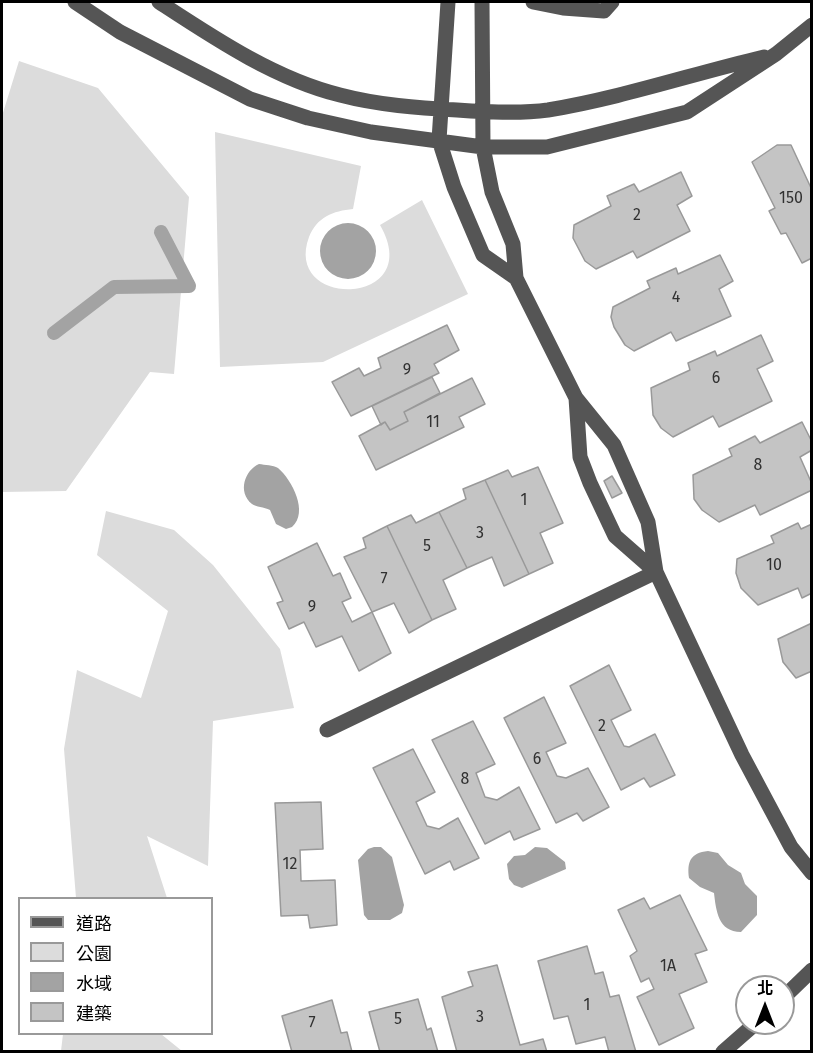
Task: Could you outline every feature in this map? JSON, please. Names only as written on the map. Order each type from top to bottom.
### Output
[{"type":"street","points":[[75,2],[120,32],[196,73],[260,102],[308,118],[370,132],[483,147],[547,147],[687,112],[776,54],[812,25]]},
{"type":"street","points":[[159,2],[256,61],[295,80],[338,95],[377,103],[442,109],[483,112],[545,110],[615,97],[679,78],[776,54]]},
{"type":"street","points":[[448,2],[439,140],[454,188],[483,255],[516,279]]},
{"type":"street","points":[[482,2],[483,147],[492,192],[513,244],[516,279],[576,398],[614,445],[648,522],[656,572],[742,755],[790,847],[812,873]]},
{"type":"street","points":[[534,2],[563,8],[604,11],[612,2]]},
{"type":"street","points":[[576,398],[580,458],[590,483],[615,536],[656,572]]},
{"type":"street","points":[[327,730],[656,572]]},
{"type":"street","points":[[795,986],[812,969]]},
{"type":"street","points":[[723,1052],[742,1035]]},
{"type":"green space","points":[[19,61],[98,88],[189,197],[174,374],[150,372],[66,491],[2,492],[2,116]]},
{"type":"green space","points":[[215,132],[361,166],[353,209],[326,216],[316,224],[309,237],[306,261],[315,277],[332,287],[352,289],[371,284],[385,272],[389,252],[380,225],[422,200],[468,294],[323,362],[220,367]]},
{"type":"green space","points":[[106,511],[174,530],[213,565],[280,649],[294,708],[213,721],[208,866],[147,836],[167,897],[76,897],[64,749],[77,670],[141,698],[168,611],[97,555]]},
{"type":"green space","points":[[63,1035],[162,1035],[182,1051],[61,1051]]},
{"type":"water","points":[[342,223],[354,223],[364,227],[372,235],[376,251],[372,267],[364,275],[354,279],[342,279],[332,275],[324,267],[320,257],[320,245],[324,235],[332,227]]},
{"type":"water","points":[[259,464],[278,468],[293,488],[297,496],[299,513],[292,527],[286,529],[276,524],[270,510],[254,505],[247,499],[244,488],[247,476]]},
{"type":"water","points":[[381,847],[392,857],[404,905],[402,913],[390,920],[368,920],[364,915],[358,860],[368,849]]},
{"type":"water","points":[[535,847],[547,848],[565,862],[566,869],[522,888],[514,885],[509,879],[507,864],[514,856],[525,855]]},
{"type":"water","points":[[708,851],[718,853],[728,865],[741,873],[745,884],[757,896],[757,915],[741,932],[733,931],[723,924],[717,913],[714,893],[700,887],[689,878],[691,859],[697,854]]},
{"type":"building","points":[[777,145],[791,145],[812,190],[812,258],[802,263],[786,233],[781,234],[769,211],[775,208],[752,162]]},
{"type":"building","points":[[681,172],[692,196],[677,205],[690,231],[637,258],[633,251],[596,269],[585,261],[573,238],[574,225],[611,206],[607,196],[634,184],[639,192]]},
{"type":"building","points":[[720,255],[733,281],[719,289],[731,316],[676,341],[671,332],[634,351],[625,345],[614,327],[611,317],[613,307],[650,288],[647,281],[676,268],[678,274]]},
{"type":"building","points":[[447,325],[459,350],[434,364],[439,373],[351,416],[332,382],[359,368],[364,376],[381,368],[378,358]]},
{"type":"building","points":[[761,335],[773,361],[757,369],[772,401],[719,427],[713,416],[673,437],[661,428],[653,415],[651,388],[690,370],[688,363],[715,351],[717,356]]},
{"type":"building","points":[[432,377],[440,393],[404,412],[408,421],[390,430],[385,422],[381,425],[372,406]]},
{"type":"building","points":[[472,378],[485,404],[459,417],[464,427],[376,470],[359,436],[385,422],[390,430],[408,421],[404,412]]},
{"type":"building","points":[[802,422],[812,442],[812,450],[800,457],[812,484],[812,490],[760,515],[755,505],[719,522],[702,510],[694,499],[693,475],[732,456],[729,449],[755,436],[760,443]]},
{"type":"building","points":[[538,467],[563,523],[540,533],[553,563],[529,574],[485,480],[508,470],[512,477]]},
{"type":"building","points":[[612,476],[622,493],[612,498],[604,481]]},
{"type":"building","points":[[485,480],[529,574],[504,586],[492,557],[467,568],[439,512],[466,499],[463,489]]},
{"type":"building","points":[[439,512],[467,568],[443,580],[456,609],[432,620],[387,526],[411,515],[416,523]]},
{"type":"building","points":[[798,523],[801,529],[812,524],[812,593],[802,598],[798,588],[758,605],[741,588],[736,573],[737,559],[774,543],[771,536]]},
{"type":"building","points":[[387,526],[432,620],[409,633],[394,603],[372,612],[344,557],[366,548],[363,538]]},
{"type":"building","points":[[317,543],[333,576],[340,573],[351,598],[342,602],[352,622],[372,612],[391,653],[359,671],[342,636],[316,647],[304,622],[289,629],[277,603],[283,601],[268,567]]},
{"type":"building","points":[[812,623],[812,671],[796,678],[783,662],[778,639]]},
{"type":"building","points":[[609,665],[631,710],[611,720],[624,746],[629,747],[655,734],[675,775],[650,787],[644,778],[621,790],[570,686]]},
{"type":"building","points":[[544,697],[566,743],[546,752],[557,776],[566,778],[588,768],[609,807],[583,821],[577,813],[556,823],[504,718]]},
{"type":"building","points":[[473,721],[495,764],[476,773],[485,797],[497,800],[519,787],[540,829],[514,840],[510,831],[485,844],[432,740]]},
{"type":"building","points":[[413,749],[435,792],[416,802],[427,826],[439,829],[458,818],[479,858],[454,870],[450,861],[425,874],[373,768]]},
{"type":"building","points":[[321,802],[323,849],[300,850],[301,881],[335,880],[337,925],[310,928],[308,915],[281,916],[275,803]]},
{"type":"building","points":[[680,895],[707,950],[695,954],[707,982],[679,994],[694,1028],[659,1045],[637,997],[654,989],[649,978],[641,982],[630,956],[637,951],[618,910],[644,898],[650,909]]},
{"type":"building","points":[[587,946],[595,974],[603,972],[610,997],[619,995],[636,1052],[609,1052],[605,1037],[576,1044],[568,1016],[554,1019],[538,961]]},
{"type":"building","points":[[497,965],[520,1045],[543,1039],[547,1052],[457,1052],[442,997],[473,986],[468,972]]},
{"type":"building","points":[[418,999],[427,1030],[431,1028],[438,1052],[380,1052],[369,1012]]},
{"type":"building","points":[[332,1000],[341,1033],[347,1032],[352,1052],[292,1052],[282,1016]]},
{"type":"waterway","points":[[54,333],[114,287],[189,286],[161,232]]}]
